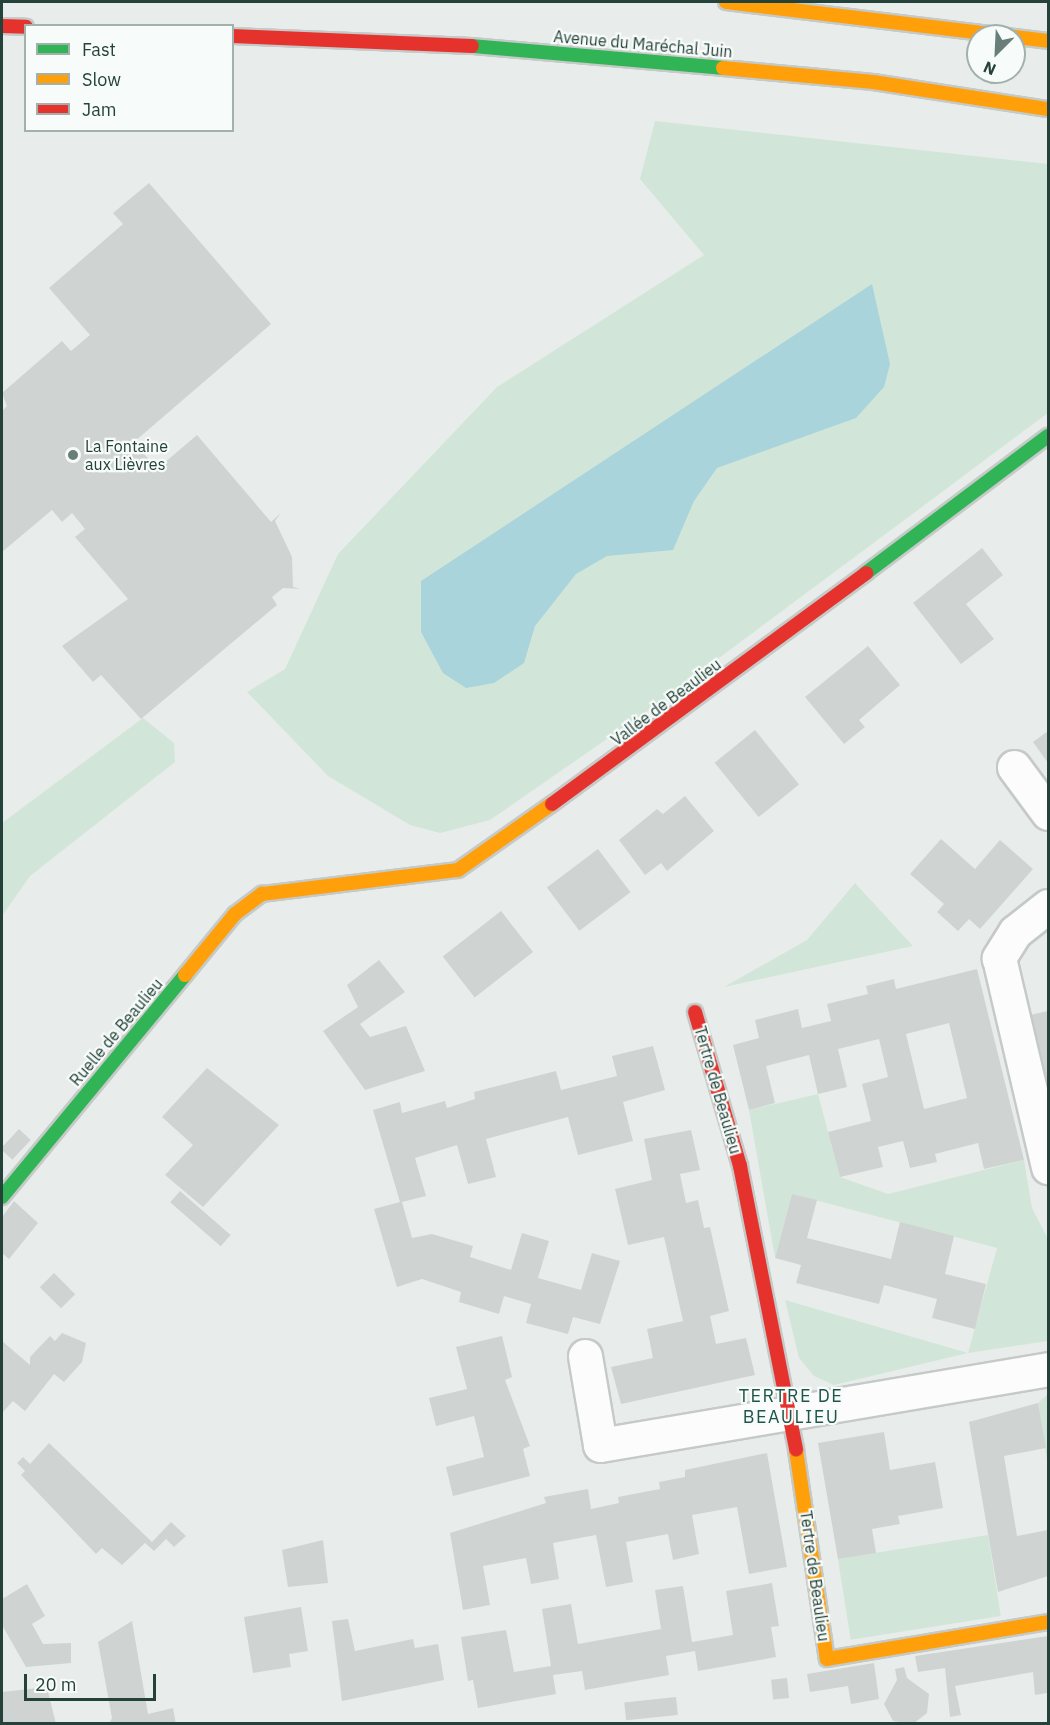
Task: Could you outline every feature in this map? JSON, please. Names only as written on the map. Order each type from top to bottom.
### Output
[{"type":"street","points":[[726,2],[1048,41]]},
{"type":"street","points":[[2,26],[24,27]]},
{"type":"street","name":"Avenue du Maréchal Juin","points":[[234,36],[519,49],[873,82],[1048,109]]},
{"type":"street","name":"Vallée de Beaulieu","points":[[262,894],[459,870],[633,748],[1048,436]]},
{"type":"street","points":[[1014,768],[1048,813]]},
{"type":"street","name":"Ruelle de Beaulieu","points":[[2,1197],[236,914],[262,894]]},
{"type":"street","points":[[1048,906],[1015,932],[999,958],[1048,1167]]},
{"type":"street","name":"Tertre de Beaulieu","points":[[695,1012],[740,1166],[791,1414],[828,1659],[1048,1622]]},
{"type":"street","points":[[585,1356],[600,1444],[791,1414],[1048,1369]]},
{"type":"green space","points":[[655,121],[1048,164],[1048,413],[656,705],[490,820],[440,833],[410,825],[328,776],[247,692],[285,669],[338,554],[497,387],[704,255],[640,179]]},
{"type":"green space","points":[[143,718],[174,743],[175,762],[30,876],[2,916],[2,823]]},
{"type":"green space","points":[[855,883],[913,946],[724,987],[807,940]]},
{"type":"green space","points":[[818,1094],[840,1177],[888,1194],[1024,1160],[1032,1208],[1048,1239],[1048,1341],[968,1353],[997,1248],[792,1194],[775,1258],[749,1110]]},
{"type":"green space","points":[[785,1300],[968,1353],[834,1385],[814,1376],[799,1358]]},
{"type":"green space","points":[[1048,1394],[1048,1466],[1038,1403]]},
{"type":"green space","points":[[988,1535],[1001,1616],[851,1640],[838,1559]]},
{"type":"water","points":[[872,284],[890,364],[884,387],[856,418],[717,468],[694,501],[673,550],[607,556],[576,574],[535,626],[524,663],[494,683],[466,688],[443,673],[421,632],[421,581]]},
{"type":"building","name":"La Fontaine aux Lièvres","points":[[149,183],[271,324],[134,442],[157,469],[197,435],[271,522],[281,513],[275,521],[292,557],[293,587],[301,589],[283,588],[272,597],[277,605],[141,719],[101,675],[93,682],[62,646],[128,599],[75,537],[85,529],[72,513],[62,522],[52,510],[2,552],[2,411],[7,406],[2,393],[62,341],[71,351],[90,335],[49,288],[123,224],[113,213]]},
{"type":"building","points":[[982,548],[1003,575],[966,604],[994,639],[961,664],[913,603]]},
{"type":"building","points":[[868,646],[900,685],[859,720],[865,727],[844,744],[805,697]]},
{"type":"building","points":[[755,730],[799,784],[759,817],[715,763]]},
{"type":"building","points":[[1048,731],[1048,763],[1033,742]]},
{"type":"building","points":[[685,796],[714,831],[667,871],[661,863],[645,875],[619,840],[657,809],[663,814]]},
{"type":"building","points":[[941,839],[975,869],[1000,840],[1033,869],[980,929],[969,919],[958,931],[937,912],[944,904],[910,874]]},
{"type":"building","points":[[598,849],[630,892],[579,931],[547,888]]},
{"type":"building","points":[[501,911],[533,952],[475,998],[443,957]]},
{"type":"building","points":[[379,960],[405,992],[360,1024],[370,1037],[406,1026],[425,1071],[365,1090],[323,1031],[358,1007],[347,985]]},
{"type":"building","points":[[977,969],[1024,1160],[984,1169],[978,1143],[935,1154],[937,1162],[910,1168],[903,1141],[878,1147],[883,1167],[840,1177],[828,1132],[871,1121],[862,1084],[888,1077],[879,1039],[838,1049],[847,1087],[818,1094],[809,1055],[766,1066],[775,1103],[749,1110],[733,1045],[759,1038],[755,1020],[798,1009],[802,1028],[831,1021],[827,1004],[868,994],[866,986],[894,979],[896,989]],"holes":[[[949,1023],[967,1098],[924,1109],[906,1034]]]},
{"type":"building","points":[[1048,1011],[1048,1088],[1030,1015]]},
{"type":"building","points":[[653,1046],[665,1090],[623,1102],[633,1141],[578,1155],[568,1117],[486,1139],[496,1177],[468,1184],[457,1145],[415,1158],[426,1196],[402,1202],[412,1238],[432,1234],[473,1246],[470,1257],[511,1270],[522,1233],[549,1241],[538,1278],[581,1290],[592,1253],[620,1261],[600,1324],[573,1317],[568,1334],[526,1323],[531,1304],[504,1296],[499,1314],[459,1302],[461,1292],[422,1279],[397,1287],[374,1209],[400,1202],[373,1110],[400,1102],[402,1113],[445,1101],[447,1108],[475,1099],[474,1092],[556,1071],[561,1090],[617,1076],[612,1056]]},
{"type":"building","points":[[207,1068],[279,1125],[203,1207],[165,1175],[193,1145],[162,1117]]},
{"type":"building","points":[[19,1129],[31,1140],[12,1160],[2,1150],[2,1147]]},
{"type":"building","points":[[691,1130],[700,1170],[680,1174],[686,1203],[698,1200],[704,1228],[710,1227],[729,1311],[710,1316],[716,1344],[746,1338],[755,1375],[621,1404],[611,1367],[653,1358],[647,1329],[683,1321],[664,1237],[628,1245],[615,1189],[652,1180],[644,1139]]},
{"type":"building","points":[[180,1191],[231,1235],[221,1246],[170,1202]]},
{"type":"building","points":[[792,1194],[817,1200],[807,1238],[891,1259],[900,1222],[954,1236],[945,1274],[986,1284],[975,1329],[932,1318],[937,1299],[884,1285],[879,1304],[796,1283],[801,1265],[775,1258]]},
{"type":"building","points":[[14,1201],[38,1223],[9,1259],[2,1253],[2,1217]]},
{"type":"building","points":[[54,1273],[75,1294],[61,1308],[40,1287]]},
{"type":"building","points":[[62,1333],[86,1343],[82,1362],[64,1382],[54,1374],[25,1411],[13,1401],[2,1413],[2,1341],[30,1365],[30,1357],[50,1336],[55,1341]]},
{"type":"building","points":[[502,1336],[512,1377],[505,1380],[530,1446],[523,1449],[530,1476],[453,1496],[446,1467],[484,1457],[474,1416],[436,1426],[429,1398],[467,1389],[456,1347]]},
{"type":"building","points":[[1038,1403],[1046,1448],[1004,1456],[1017,1536],[1048,1530],[1048,1576],[998,1592],[969,1422]]},
{"type":"building","points":[[884,1432],[890,1470],[935,1462],[943,1508],[898,1516],[900,1524],[872,1529],[876,1553],[838,1559],[818,1443]]},
{"type":"building","points":[[49,1443],[152,1542],[171,1522],[186,1536],[174,1547],[166,1539],[154,1551],[145,1543],[122,1565],[102,1548],[96,1554],[21,1475],[25,1471],[17,1463],[23,1457],[30,1464]]},
{"type":"building","points":[[767,1453],[787,1567],[749,1574],[737,1507],[692,1515],[699,1554],[673,1560],[668,1534],[626,1542],[633,1582],[606,1587],[596,1535],[553,1543],[559,1579],[531,1584],[526,1558],[483,1566],[490,1605],[463,1610],[450,1533],[546,1503],[544,1497],[588,1489],[591,1509],[619,1503],[618,1497],[660,1489],[659,1482],[685,1477],[685,1470]]},
{"type":"building","points":[[323,1540],[328,1583],[288,1587],[282,1550]]},
{"type":"building","points":[[772,1583],[779,1626],[771,1627],[776,1657],[698,1671],[695,1651],[666,1656],[669,1675],[585,1690],[582,1671],[553,1675],[556,1694],[478,1708],[473,1680],[468,1681],[461,1637],[506,1630],[514,1672],[551,1666],[542,1609],[571,1604],[578,1644],[661,1629],[655,1590],[683,1586],[692,1642],[733,1635],[726,1591]]},
{"type":"building","points":[[27,1584],[45,1616],[32,1624],[43,1644],[71,1643],[71,1663],[26,1667],[2,1625],[2,1599]]},
{"type":"building","points":[[301,1607],[308,1651],[289,1654],[291,1667],[253,1673],[244,1617]]},
{"type":"building","points":[[348,1619],[355,1651],[413,1639],[415,1648],[438,1644],[444,1680],[342,1701],[332,1621]]},
{"type":"building","points":[[132,1621],[148,1714],[173,1708],[176,1724],[109,1724],[112,1718],[98,1642]]},
{"type":"building","points":[[1048,1636],[1047,1693],[1035,1695],[1033,1672],[955,1686],[961,1715],[950,1717],[945,1668],[918,1672],[915,1656]]},
{"type":"building","points":[[874,1663],[879,1699],[851,1704],[848,1686],[810,1692],[807,1674]]},
{"type":"building","points":[[904,1667],[907,1678],[929,1694],[927,1713],[913,1724],[893,1721],[884,1704],[897,1680],[895,1669]]},
{"type":"building","points":[[787,1678],[789,1698],[773,1700],[771,1680]]},
{"type":"building","points":[[47,1687],[56,1724],[2,1724],[2,1692]]},
{"type":"building","points":[[676,1697],[678,1715],[626,1720],[624,1702]]},
{"type":"traffic: fast","points":[[472,46],[723,68]]},
{"type":"traffic: fast","points":[[866,573],[1048,436]]},
{"type":"traffic: fast","points":[[2,1197],[185,975]]},
{"type":"traffic: slow","points":[[726,2],[1048,41]]},
{"type":"traffic: slow","points":[[723,68],[873,82],[1048,109]]},
{"type":"traffic: slow","points":[[185,975],[235,914],[262,894],[458,870],[552,804]]},
{"type":"traffic: slow","points":[[796,1450],[827,1659],[1048,1622]]},
{"type":"traffic: jam","points":[[2,26],[24,27]]},
{"type":"traffic: jam","points":[[234,36],[472,46]]},
{"type":"traffic: jam","points":[[552,804],[866,573]]},
{"type":"traffic: jam","points":[[695,1012],[740,1166],[796,1450]]},
{"type":"place","name":"La Fontaine aux Lièvres","points":[[73,455]]},
{"type":"district","name":"TERTRE DE BEAULIEU","points":[[791,1407]]}]
